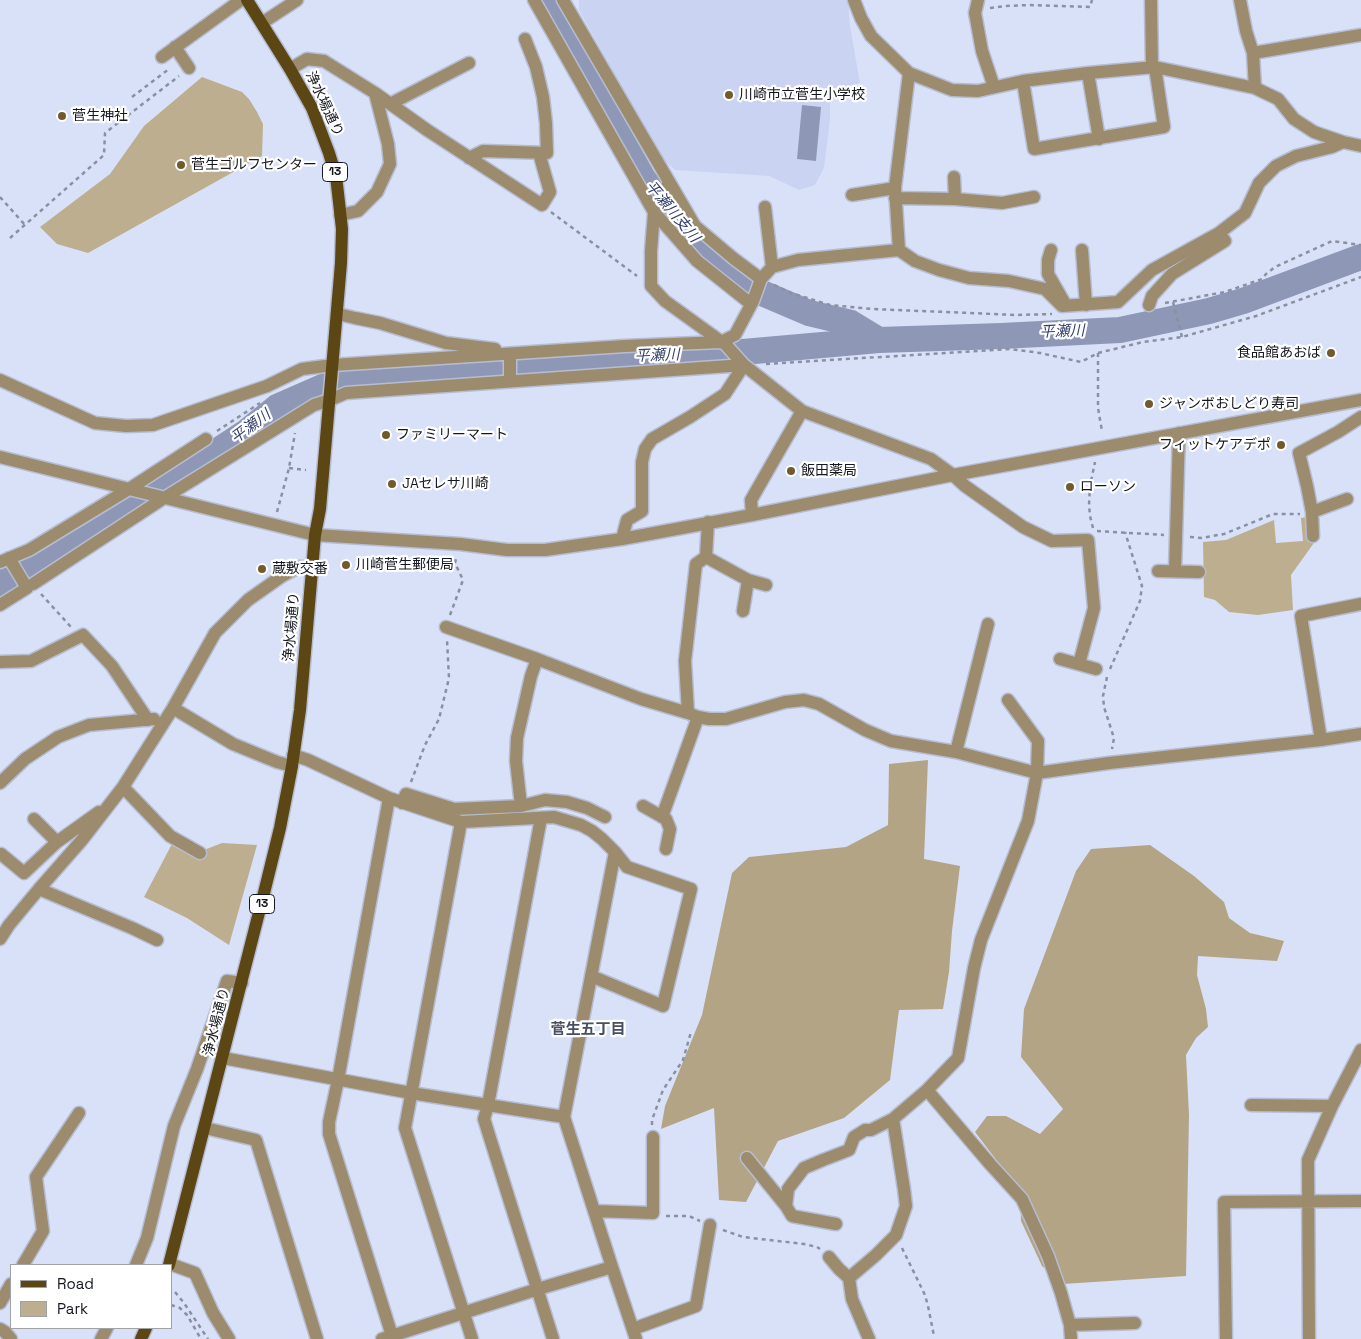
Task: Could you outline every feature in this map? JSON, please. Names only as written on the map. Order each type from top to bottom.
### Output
[{"type":"main road","name":"浄水場通り","points":[[170,1264],[280,828],[292,761],[300,710],[315,535],[320,509],[338,314],[342,229],[336,176],[312,108],[247,0]]},
{"type":"street","points":[[162,57],[241,0]]},
{"type":"street","points":[[262,23],[297,0]]},
{"type":"street","points":[[534,0],[654,212],[697,261],[752,302]]},
{"type":"street","points":[[563,0],[695,226],[761,279]]},
{"type":"street","points":[[572,0],[572,16]]},
{"type":"street","points":[[854,0],[860,18],[871,36],[909,73],[952,90],[978,91],[1023,81],[1154,67],[1255,88],[1278,99],[1294,120],[1314,132],[1361,146]]},
{"type":"street","points":[[978,0],[975,13],[982,51],[994,87]]},
{"type":"street","points":[[1023,81],[1034,149],[1164,128],[1154,67],[1151,0]]},
{"type":"street","points":[[1240,0],[1246,31],[1253,53],[1255,88]]},
{"type":"street","points":[[1253,53],[1361,35]]},
{"type":"street","points":[[469,158],[483,151],[547,153],[543,97],[536,67],[525,40]]},
{"type":"street","points":[[175,47],[189,68]]},
{"type":"street","points":[[290,70],[307,59],[324,61],[542,205],[550,192],[538,153]]},
{"type":"street","points":[[390,104],[469,63]]},
{"type":"street","points":[[899,250],[895,193],[909,73]]},
{"type":"street","points":[[1088,73],[1099,139]]},
{"type":"street","points":[[340,215],[358,211],[377,192],[390,164],[388,144],[375,93]]},
{"type":"street","points":[[0,380],[95,423],[126,426],[153,425],[268,386],[302,369],[333,365],[624,346],[723,344],[735,335],[752,302],[761,279],[772,268],[798,260],[899,250],[915,261],[939,270],[969,278],[1009,281],[1045,289],[1062,306],[1118,302],[1152,270],[1219,233],[1245,213],[1259,183],[1276,166],[1296,156],[1332,147],[1343,142]]},
{"type":"street","points":[[954,177],[955,199]]},
{"type":"street","points":[[669,182],[654,212],[651,251],[651,286],[665,301],[723,344],[743,364],[802,411],[931,459],[965,486],[1024,527],[1052,542],[1088,540],[1094,608],[1079,664]]},
{"type":"street","points":[[852,195],[895,193],[1002,203],[1034,198]]},
{"type":"street","points":[[765,207],[772,268]]},
{"type":"street","points":[[1148,305],[1152,296],[1172,274],[1225,241],[1219,233]]},
{"type":"street","points":[[1051,250],[1048,260],[1048,274],[1067,306]]},
{"type":"street","points":[[1082,250],[1086,304]]},
{"type":"street","points":[[338,314],[380,323],[446,343],[494,349],[510,354]]},
{"type":"street","points":[[510,354],[510,381]]},
{"type":"street","points":[[0,605],[27,583],[314,405],[350,392],[743,364]]},
{"type":"street","points":[[622,539],[626,520],[642,510],[642,462],[645,449],[652,439],[724,394],[743,364]]},
{"type":"street","points":[[0,458],[315,535],[460,544],[507,550],[545,550],[622,539],[953,475],[1361,400]]},
{"type":"street","points":[[752,515],[751,500],[802,411]]},
{"type":"street","points":[[1313,536],[1312,512],[1299,453],[1361,417]]},
{"type":"street","points":[[1175,570],[1179,434]]},
{"type":"street","points":[[27,583],[7,562],[130,489],[206,439]]},
{"type":"street","points":[[1312,512],[1347,499]]},
{"type":"street","points":[[706,557],[708,522]]},
{"type":"street","points":[[706,557],[748,580],[766,585]]},
{"type":"street","points":[[662,817],[693,715],[686,661],[696,564],[706,557]]},
{"type":"street","points":[[0,940],[9,925],[82,840],[123,787],[170,713],[215,633],[248,600],[282,576],[299,567],[312,567]]},
{"type":"street","points":[[1158,571],[1199,572]]},
{"type":"street","points":[[743,611],[748,580]]},
{"type":"street","points":[[1321,740],[1302,616],[1361,604]]},
{"type":"street","points":[[956,752],[988,624]]},
{"type":"street","points":[[446,627],[537,659],[641,699],[709,719],[726,719],[785,702],[804,700],[819,704],[865,730],[891,741],[956,752],[1037,773],[1361,734]]},
{"type":"street","points":[[0,662],[31,661],[83,635],[112,666],[148,720]]},
{"type":"street","points":[[1060,658],[1096,668]]},
{"type":"street","points":[[521,806],[516,761],[517,738],[530,676],[537,659]]},
{"type":"street","points":[[786,1206],[788,1189],[804,1168],[849,1150],[854,1137],[865,1130],[871,1130],[893,1119],[927,1090],[958,1058],[974,968],[981,940],[1028,821],[1037,773],[1038,741],[1008,700]]},
{"type":"street","points":[[0,783],[25,759],[58,737],[89,725],[148,720],[170,713],[233,744],[277,762],[308,760],[389,798],[404,799],[454,809],[521,806],[545,800],[567,802],[605,817]]},
{"type":"street","points":[[123,787],[170,836],[200,853]]},
{"type":"street","points":[[389,798],[329,1122],[329,1134],[389,1338],[612,1267]]},
{"type":"street","points":[[404,799],[461,822],[554,817],[580,825],[592,831],[615,852],[627,867],[691,889],[663,1006],[591,976]]},
{"type":"street","points":[[1,854],[24,873],[57,842],[108,806]]},
{"type":"street","points":[[643,806],[666,819],[670,829],[666,849]]},
{"type":"street","points":[[541,818],[484,1119],[553,1339]]},
{"type":"street","points":[[34,819],[57,842]]},
{"type":"street","points":[[461,822],[411,1093],[406,1133],[472,1339]]},
{"type":"street","points":[[615,852],[564,1117],[634,1334],[696,1306],[710,1225]]},
{"type":"street","points":[[39,889],[157,940]]},
{"type":"street","points":[[136,1264],[147,1238],[174,1126],[197,1069],[227,981],[242,983]]},
{"type":"street","points":[[1309,1339],[1308,1160],[1332,1106],[1361,1050]]},
{"type":"street","points":[[223,1058],[411,1093],[564,1117]]},
{"type":"street","points":[[927,1090],[1022,1199],[1048,1256],[1061,1293],[1070,1325],[1070,1339]]},
{"type":"street","points":[[1251,1105],[1332,1106]]},
{"type":"street","points":[[23,1264],[43,1231],[36,1177],[79,1113]]},
{"type":"street","points":[[849,1278],[896,1235],[906,1206],[893,1119]]},
{"type":"street","points":[[205,1128],[256,1140],[317,1339]]},
{"type":"street","points":[[594,1211],[653,1213],[653,1137]]},
{"type":"street","points":[[747,1158],[792,1216],[836,1224]]},
{"type":"street","points":[[1226,1339],[1224,1202],[1361,1200]]},
{"type":"street","points":[[829,1257],[849,1278],[852,1299],[870,1339]]},
{"type":"street","points":[[172,1266],[195,1273],[213,1313],[229,1339]]},
{"type":"street","points":[[0,1303],[10,1286]]},
{"type":"street","points":[[1070,1325],[1135,1324]]},
{"type":"street","points":[[0,1329],[11,1339]]},
{"type":"path","points":[[975,13],[982,9],[1006,6],[1090,7],[1092,0]]},
{"type":"path","points":[[10,238],[104,154],[105,133],[189,68]]},
{"type":"path","points":[[132,96],[153,81]]},
{"type":"path","points":[[0,197],[25,225]]},
{"type":"path","points":[[542,205],[651,286]]},
{"type":"path","points":[[743,364],[1010,349],[1081,362],[1098,353],[1143,342],[1182,337],[1256,316],[1361,277]]},
{"type":"path","points":[[1173,302],[1182,337]]},
{"type":"path","points":[[1098,353],[1098,408],[1102,430]]},
{"type":"path","points":[[206,439],[260,404]]},
{"type":"path","points":[[277,512],[289,468],[298,415]]},
{"type":"path","points":[[1098,448],[1090,486],[1089,505],[1094,531],[1201,538],[1224,534],[1273,514],[1312,512]]},
{"type":"path","points":[[289,468],[306,470]]},
{"type":"path","points":[[1109,763],[1114,738],[1104,707],[1104,688],[1109,672],[1140,602],[1142,586],[1125,532]]},
{"type":"path","points":[[404,799],[425,745],[439,718],[449,678],[446,627],[463,580],[455,564],[456,559]]},
{"type":"path","points":[[27,583],[36,588],[73,628],[83,635]]},
{"type":"path","points":[[653,1137],[652,1120],[663,1090],[683,1060],[691,1032]]},
{"type":"path","points":[[653,1213],[658,1216],[689,1216],[744,1237],[817,1247],[829,1257]]},
{"type":"path","points":[[896,1235],[925,1295],[934,1336]]},
{"type":"path","points":[[175,1292],[208,1339]]},
{"type":"path","points":[[172,1305],[180,1308],[187,1315],[201,1339]]},
{"type":"shaded area","name":"川崎市立菅生小学校","points":[[579,0],[848,0],[850,26],[860,83],[836,89],[830,102],[830,120],[824,168],[815,185],[799,190],[769,176],[675,170],[660,156],[579,10]]},
{"type":"shaded area","points":[[802,105],[821,107],[816,161],[797,159]]},
{"type":"shaded area","points":[[928,760],[924,859],[960,866],[949,972],[943,1009],[899,1010],[890,1080],[844,1118],[778,1141],[746,1202],[719,1200],[714,1108],[661,1129],[665,1106],[702,1015],[732,873],[749,857],[846,847],[888,825],[889,764]]},
{"type":"shaded area","points":[[1150,845],[1194,876],[1224,902],[1229,918],[1250,933],[1284,941],[1277,961],[1198,956],[1197,975],[1206,1009],[1208,1027],[1196,1038],[1186,1055],[1189,1115],[1186,1276],[1063,1284],[1042,1266],[1021,1221],[1020,1191],[975,1132],[987,1116],[1006,1116],[1040,1134],[1063,1109],[1021,1057],[1024,1009],[1076,871],[1091,849]]},
{"type":"green space","name":"菅生ゴルフセンター","points":[[202,77],[242,92],[249,99],[263,124],[262,156],[88,253],[57,244],[40,227],[110,174],[144,126]]},
{"type":"green space","points":[[1308,517],[1316,540],[1291,575],[1293,610],[1258,615],[1229,612],[1215,600],[1204,597],[1203,542],[1226,540],[1274,520],[1276,543],[1303,541],[1301,518]]},
{"type":"green space","points":[[173,842],[204,850],[222,843],[257,845],[229,945],[187,918],[144,897]]},
{"type":"waterway","name":"平瀬川支川","points":[[543,0],[644,180],[698,244],[734,275],[762,293],[809,313],[851,323],[879,340]]},
{"type":"waterway","name":"平瀬川","points":[[0,584],[144,499],[245,433],[277,407],[325,386],[352,377],[619,357],[709,355],[879,340],[1120,330],[1209,311],[1243,301],[1361,257]]},
{"type":"place","name":"川崎市立菅生小学校","points":[[729,95]]},
{"type":"place","name":"菅生神社","points":[[62,116]]},
{"type":"place","name":"菅生ゴルフセンター","points":[[181,165]]},
{"type":"place","name":"食品館あおば","points":[[1331,353]]},
{"type":"place","name":"ジャンボおしどり寿司","points":[[1149,404]]},
{"type":"place","name":"ファミリーマート","points":[[386,435]]},
{"type":"place","name":"フィットケアデポ","points":[[1281,445]]},
{"type":"place","name":"飯田薬局","points":[[791,471]]},
{"type":"place","name":"JAセレサ川崎","points":[[392,484]]},
{"type":"place","name":"ローソン","points":[[1070,487]]},
{"type":"place","name":"川崎菅生郵便局","points":[[346,565]]},
{"type":"place","name":"蔵敷交番","points":[[262,569]]},
{"type":"district","name":"菅生五丁目","points":[[588,1030]]}]
